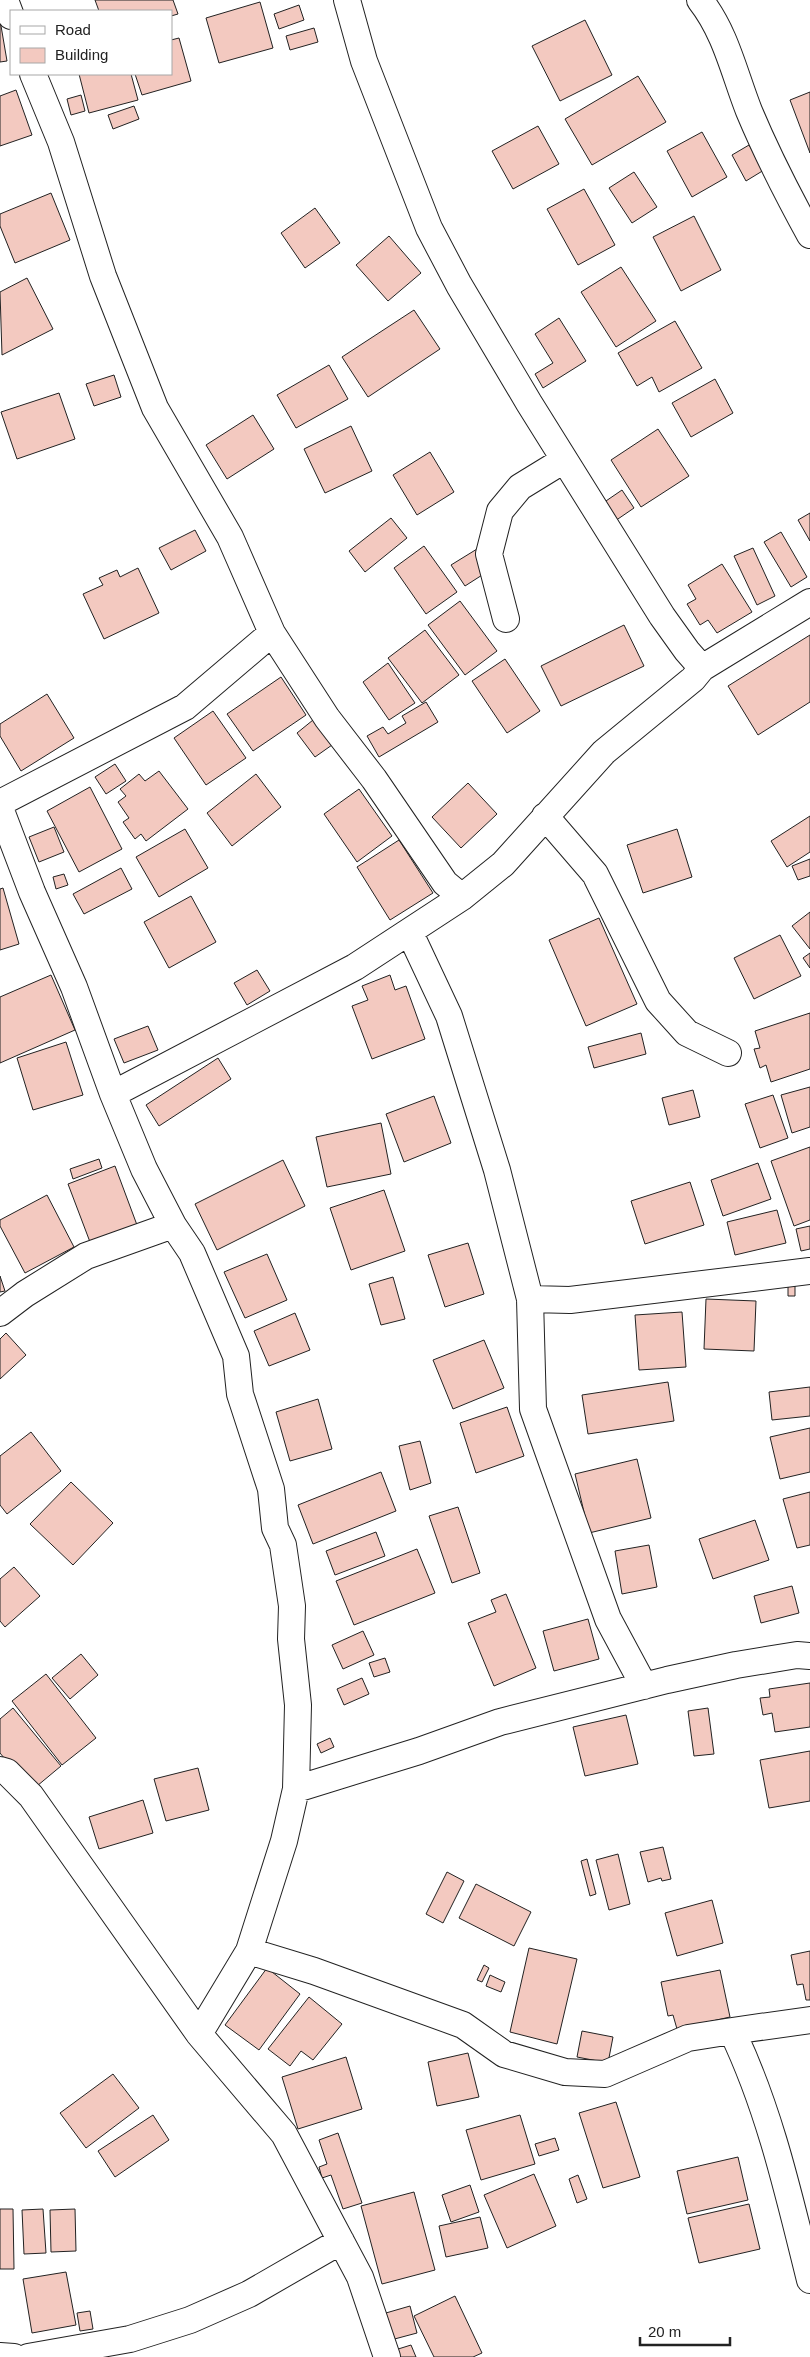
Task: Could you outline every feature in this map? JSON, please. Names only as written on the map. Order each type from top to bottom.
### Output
[{"type":"street","points":[[5,0],[10,13]]},
{"type":"street","points":[[348,0],[364,61],[429,228],[459,285],[564,460],[662,616],[686,652],[702,668]]},
{"type":"street","points":[[700,0],[721,31],[735,76],[764,148],[810,235]]},
{"type":"street","points":[[33,75],[61,142],[103,276],[155,408],[230,538],[272,633],[328,718],[379,786],[445,883],[462,897]]},
{"type":"street","points":[[506,620],[488,554],[500,511],[520,487],[564,460]]},
{"type":"street","points":[[113,1094],[354,967],[410,933],[462,897],[503,864],[604,752],[694,679],[702,668],[810,602]]},
{"type":"street","points":[[0,803],[185,707],[272,633]]},
{"type":"street","points":[[0,808],[32,892],[74,987],[113,1094],[144,1169],[173,1225],[192,1253],[236,1356],[240,1394],[271,1489],[275,1528],[283,1545],[292,1606],[290,1639],[298,1705],[296,1789],[284,1841],[249,1951],[199,2034]]},
{"type":"street","points":[[545,816],[595,874],[658,1001],[687,1033],[728,1053]]},
{"type":"street","points":[[410,933],[449,1016],[497,1170],[530,1299],[533,1409],[608,1620],[644,1686]]},
{"type":"street","points":[[0,1313],[25,1294],[86,1256],[173,1225]]},
{"type":"street","points":[[530,1299],[570,1300],[810,1271]]},
{"type":"street","points":[[296,1789],[419,1751],[500,1722],[736,1665],[797,1655],[810,1656]]},
{"type":"street","points":[[0,1770],[7,1772],[31,1796],[199,2034],[284,2134],[360,2277],[387,2357]]},
{"type":"street","points":[[249,1951],[314,1971],[463,2025],[504,2054],[565,2072],[605,2074],[688,2038],[810,2020]]},
{"type":"street","points":[[732,2031],[748,2064],[767,2118],[787,2187],[810,2280]]},
{"type":"street","points":[[28,2357],[130,2339],[190,2320],[249,2294],[341,2241]]},
{"type":"street","points":[[0,2356],[14,2357]]},
{"type":"building","points":[[95,0],[173,0],[178,14],[172,16],[172,10],[99,10]]},
{"type":"building","points":[[260,2],[273,48],[219,63],[206,18]]},
{"type":"building","points":[[299,5],[304,20],[279,29],[274,14]]},
{"type":"building","points":[[0,20],[7,61],[0,62]]},
{"type":"building","points":[[585,20],[612,75],[560,101],[532,46]]},
{"type":"building","points":[[314,28],[318,42],[290,50],[286,36]]},
{"type":"building","points":[[179,38],[191,81],[142,95],[135,75],[172,75],[172,40]]},
{"type":"building","points":[[79,75],[131,75],[138,100],[89,113]]},
{"type":"building","points":[[638,76],[666,122],[592,165],[565,119]]},
{"type":"building","points":[[16,90],[32,135],[0,146],[0,96]]},
{"type":"building","points":[[810,92],[810,153],[790,100]]},
{"type":"building","points":[[81,95],[85,111],[71,115],[67,99]]},
{"type":"building","points":[[134,106],[139,119],[113,129],[108,115]]},
{"type":"building","points":[[538,126],[559,164],[513,189],[492,151]]},
{"type":"building","points":[[702,132],[727,177],[692,197],[667,151]]},
{"type":"building","points":[[749,145],[764,170],[746,181],[732,155]]},
{"type":"building","points":[[634,172],[657,207],[632,223],[609,188]]},
{"type":"building","points":[[584,189],[615,245],[578,265],[547,209]]},
{"type":"building","points":[[51,193],[70,240],[15,263],[0,226],[0,214]]},
{"type":"building","points":[[315,208],[340,243],[305,268],[281,233]]},
{"type":"building","points":[[694,216],[721,270],[681,291],[653,237]]},
{"type":"building","points":[[389,236],[421,273],[388,301],[356,265]]},
{"type":"building","points":[[621,267],[656,321],[616,347],[581,292]]},
{"type":"building","points":[[27,278],[53,329],[2,355],[0,292]]},
{"type":"building","points":[[414,310],[440,349],[368,397],[342,357]]},
{"type":"building","points":[[559,318],[586,361],[543,388],[535,374],[553,363],[535,334]]},
{"type":"building","points":[[675,321],[702,368],[659,392],[652,377],[637,386],[618,353]]},
{"type":"building","points":[[329,365],[348,399],[296,428],[277,395]]},
{"type":"building","points":[[114,375],[121,397],[94,406],[86,384]]},
{"type":"building","points":[[715,379],[733,413],[691,437],[672,403]]},
{"type":"building","points":[[59,393],[75,439],[17,459],[1,412]]},
{"type":"building","points":[[253,415],[274,449],[227,479],[206,445]]},
{"type":"building","points":[[351,426],[372,471],[325,493],[304,449]]},
{"type":"building","points":[[658,429],[689,476],[641,507],[611,460]]},
{"type":"building","points":[[430,452],[454,492],[417,515],[393,475]]},
{"type":"building","points":[[622,490],[634,508],[615,521],[603,503]]},
{"type":"building","points":[[810,513],[810,541],[798,520]]},
{"type":"building","points":[[391,518],[407,538],[365,572],[349,551]]},
{"type":"building","points":[[195,530],[206,551],[171,570],[159,548]]},
{"type":"building","points":[[781,532],[807,577],[791,587],[764,542]]},
{"type":"building","points":[[424,546],[457,592],[426,614],[394,568]]},
{"type":"building","points":[[753,548],[775,596],[757,605],[734,556]]},
{"type":"building","points":[[477,549],[490,570],[465,586],[451,565]]},
{"type":"building","points":[[722,564],[752,612],[717,633],[708,620],[700,625],[687,604],[696,599],[688,585]]},
{"type":"building","points":[[138,568],[159,613],[104,639],[83,594],[103,585],[99,578],[117,570],[120,577]]},
{"type":"building","points":[[460,601],[497,651],[465,675],[428,625]]},
{"type":"building","points":[[624,625],[644,666],[561,706],[541,666]]},
{"type":"building","points":[[425,630],[459,675],[422,703],[388,658]]},
{"type":"building","points":[[810,635],[810,702],[758,735],[728,686]]},
{"type":"building","points":[[505,659],[540,711],[507,733],[472,681]]},
{"type":"building","points":[[388,663],[415,703],[389,720],[363,682]]},
{"type":"building","points":[[281,677],[306,715],[253,751],[227,714]]},
{"type":"building","points":[[47,694],[74,738],[21,771],[0,736],[0,724]]},
{"type":"building","points":[[426,702],[438,722],[379,757],[367,736],[383,727],[388,734],[406,723],[402,716]]},
{"type":"building","points":[[213,711],[246,758],[206,785],[174,738]]},
{"type":"building","points":[[313,720],[332,745],[315,757],[297,733]]},
{"type":"building","points":[[115,764],[126,781],[106,794],[95,777]]},
{"type":"building","points":[[159,771],[188,809],[146,841],[141,834],[135,839],[123,822],[129,818],[118,802],[126,796],[120,789],[139,774],[145,781]]},
{"type":"building","points":[[256,774],[281,807],[232,846],[207,813]]},
{"type":"building","points":[[468,783],[497,814],[461,848],[432,817]]},
{"type":"building","points":[[90,787],[122,849],[79,872],[47,811]]},
{"type":"building","points":[[359,789],[392,836],[357,862],[324,814]]},
{"type":"building","points":[[810,816],[810,852],[787,867],[771,841]]},
{"type":"building","points":[[54,827],[64,852],[39,862],[29,837]]},
{"type":"building","points":[[185,829],[208,868],[159,897],[136,857]]},
{"type":"building","points":[[677,829],[692,877],[643,893],[627,845]]},
{"type":"building","points":[[399,840],[433,893],[390,920],[357,867]]},
{"type":"building","points":[[810,859],[810,876],[798,880],[792,866]]},
{"type":"building","points":[[121,868],[132,889],[84,914],[73,894]]},
{"type":"building","points":[[64,874],[68,885],[56,889],[53,877]]},
{"type":"building","points":[[3,888],[19,944],[0,950],[0,889]]},
{"type":"building","points":[[191,896],[216,942],[169,968],[144,922]]},
{"type":"building","points":[[810,912],[810,949],[792,926]]},
{"type":"building","points":[[599,918],[637,1004],[586,1026],[549,940]]},
{"type":"building","points":[[780,935],[801,976],[754,999],[734,958]]},
{"type":"building","points":[[810,953],[810,968],[803,958]]},
{"type":"building","points":[[257,970],[270,991],[247,1005],[234,983]]},
{"type":"building","points":[[51,975],[75,1030],[0,1063],[0,997]]},
{"type":"building","points":[[390,975],[395,990],[406,986],[425,1039],[372,1059],[352,1006],[368,1000],[362,986]]},
{"type":"building","points":[[810,1013],[810,1069],[771,1082],[766,1065],[760,1068],[754,1049],[760,1048],[755,1031]]},
{"type":"building","points":[[148,1026],[158,1050],[124,1063],[114,1039]]},
{"type":"building","points":[[641,1033],[646,1054],[594,1068],[588,1047]]},
{"type":"building","points":[[66,1042],[83,1095],[33,1110],[17,1058]]},
{"type":"building","points":[[218,1058],[231,1079],[159,1126],[146,1105]]},
{"type":"building","points":[[810,1087],[810,1127],[792,1133],[781,1095]]},
{"type":"building","points":[[693,1090],[700,1117],[669,1125],[662,1098]]},
{"type":"building","points":[[773,1095],[788,1138],[760,1148],[745,1104]]},
{"type":"building","points":[[434,1096],[451,1143],[404,1162],[386,1114]]},
{"type":"building","points":[[381,1123],[391,1174],[327,1187],[316,1137]]},
{"type":"building","points":[[810,1147],[810,1220],[794,1226],[771,1161]]},
{"type":"building","points":[[99,1159],[102,1168],[73,1179],[70,1169]]},
{"type":"building","points":[[283,1160],[305,1206],[217,1250],[195,1204]]},
{"type":"building","points":[[758,1163],[771,1199],[723,1216],[711,1180]]},
{"type":"building","points":[[115,1166],[137,1225],[90,1242],[68,1184]]},
{"type":"building","points":[[690,1182],[704,1225],[645,1244],[631,1201]]},
{"type":"building","points":[[384,1190],[405,1251],[351,1270],[330,1208]]},
{"type":"building","points":[[47,1195],[74,1247],[25,1273],[0,1226],[0,1220]]},
{"type":"building","points":[[777,1210],[786,1243],[735,1255],[727,1222]]},
{"type":"building","points":[[810,1226],[810,1249],[801,1251],[796,1229]]},
{"type":"building","points":[[468,1243],[484,1294],[445,1307],[428,1255]]},
{"type":"building","points":[[267,1254],[287,1300],[245,1318],[224,1272]]},
{"type":"building","points":[[0,1276],[5,1291],[0,1292]]},
{"type":"building","points":[[393,1277],[405,1319],[381,1325],[369,1284]]},
{"type":"building","points":[[788,1286],[795,1286],[795,1296],[788,1296]]},
{"type":"building","points":[[706,1299],[756,1301],[754,1351],[704,1349]]},
{"type":"building","points":[[682,1312],[686,1367],[639,1370],[635,1315]]},
{"type":"building","points":[[295,1313],[310,1350],[269,1366],[254,1331]]},
{"type":"building","points":[[6,1333],[26,1355],[0,1379],[0,1339]]},
{"type":"building","points":[[484,1340],[504,1388],[453,1409],[433,1360]]},
{"type":"building","points":[[668,1382],[674,1421],[588,1434],[582,1395]]},
{"type":"building","points":[[810,1387],[810,1416],[772,1420],[769,1392]]},
{"type":"building","points":[[318,1399],[332,1449],[290,1461],[276,1412]]},
{"type":"building","points":[[507,1407],[524,1456],[476,1473],[460,1423]]},
{"type":"building","points":[[810,1428],[810,1472],[780,1479],[770,1437]]},
{"type":"building","points":[[31,1432],[61,1471],[7,1514],[0,1505],[0,1456]]},
{"type":"building","points":[[420,1441],[431,1483],[410,1490],[399,1446]]},
{"type":"building","points":[[637,1459],[651,1518],[589,1533],[575,1474]]},
{"type":"building","points":[[381,1472],[396,1511],[313,1544],[298,1505]]},
{"type":"building","points":[[71,1482],[113,1523],[73,1565],[30,1524]]},
{"type":"building","points":[[810,1492],[810,1545],[797,1548],[783,1499]]},
{"type":"building","points":[[458,1507],[480,1573],[452,1583],[429,1516]]},
{"type":"building","points":[[755,1520],[769,1560],[713,1579],[699,1539]]},
{"type":"building","points":[[376,1532],[385,1556],[335,1575],[326,1551]]},
{"type":"building","points":[[649,1545],[657,1587],[622,1594],[615,1551]]},
{"type":"building","points":[[417,1549],[435,1593],[354,1625],[336,1581]]},
{"type":"building","points":[[14,1567],[40,1596],[5,1627],[0,1621],[0,1579]]},
{"type":"building","points":[[792,1586],[799,1613],[761,1623],[754,1596]]},
{"type":"building","points":[[506,1594],[536,1668],[494,1686],[468,1623],[496,1612],[491,1600]]},
{"type":"building","points":[[588,1619],[599,1659],[554,1671],[543,1631]]},
{"type":"building","points":[[363,1631],[374,1655],[343,1669],[332,1645]]},
{"type":"building","points":[[81,1654],[98,1675],[70,1699],[52,1678]]},
{"type":"building","points":[[385,1658],[390,1672],[374,1677],[369,1663]]},
{"type":"building","points":[[46,1674],[96,1738],[62,1765],[12,1701]]},
{"type":"building","points":[[362,1678],[369,1694],[344,1705],[337,1689]]},
{"type":"building","points":[[810,1683],[810,1727],[775,1732],[772,1713],[763,1715],[760,1698],[770,1697],[769,1689]]},
{"type":"building","points":[[13,1708],[61,1766],[31,1791],[0,1753],[0,1719]]},
{"type":"building","points":[[708,1708],[714,1754],[694,1756],[688,1711]]},
{"type":"building","points":[[626,1715],[638,1764],[585,1776],[573,1727]]},
{"type":"building","points":[[330,1738],[334,1747],[321,1753],[317,1744]]},
{"type":"building","points":[[810,1751],[810,1801],[769,1808],[760,1760]]},
{"type":"building","points":[[198,1768],[209,1810],[166,1821],[154,1779]]},
{"type":"building","points":[[143,1800],[153,1833],[99,1849],[89,1817]]},
{"type":"building","points":[[663,1847],[671,1879],[662,1881],[661,1878],[648,1882],[640,1852]]},
{"type":"building","points":[[618,1854],[630,1904],[609,1910],[596,1860]]},
{"type":"building","points":[[587,1859],[596,1894],[590,1896],[581,1861]]},
{"type":"building","points":[[447,1872],[464,1881],[443,1923],[426,1914]]},
{"type":"building","points":[[476,1884],[531,1912],[514,1946],[459,1918]]},
{"type":"building","points":[[712,1900],[723,1943],[677,1956],[665,1913]]},
{"type":"building","points":[[529,1948],[577,1959],[557,2044],[510,2032]]},
{"type":"building","points":[[810,1951],[810,2000],[806,2000],[803,1984],[797,1985],[791,1955]]},
{"type":"building","points":[[484,1965],[489,1968],[482,1982],[477,1980]]},
{"type":"building","points":[[267,1968],[300,1994],[259,2050],[225,2025]]},
{"type":"building","points":[[720,1970],[730,2017],[677,2029],[673,2015],[668,2016],[661,1982]]},
{"type":"building","points":[[490,1975],[505,1982],[501,1992],[486,1986]]},
{"type":"building","points":[[309,1997],[342,2024],[313,2060],[301,2051],[290,2066],[268,2049]]},
{"type":"building","points":[[582,2031],[613,2037],[608,2063],[577,2057]]},
{"type":"building","points":[[468,2053],[479,2097],[437,2106],[428,2062]]},
{"type":"building","points":[[346,2057],[362,2109],[298,2129],[282,2077]]},
{"type":"building","points":[[113,2074],[139,2108],[86,2148],[60,2113]]},
{"type":"building","points":[[616,2102],[640,2177],[603,2188],[579,2113]]},
{"type":"building","points":[[153,2115],[169,2140],[115,2177],[98,2151]]},
{"type":"building","points":[[520,2115],[535,2164],[481,2180],[466,2130]]},
{"type":"building","points":[[338,2133],[362,2203],[343,2209],[331,2175],[322,2178],[319,2167],[327,2164],[319,2140]]},
{"type":"building","points":[[555,2138],[559,2150],[539,2156],[535,2144]]},
{"type":"building","points":[[738,2157],[748,2200],[687,2214],[677,2171]]},
{"type":"building","points":[[534,2174],[556,2226],[507,2248],[484,2195]]},
{"type":"building","points":[[578,2175],[587,2199],[577,2203],[569,2179]]},
{"type":"building","points":[[470,2185],[479,2212],[451,2222],[442,2195]]},
{"type":"building","points":[[414,2192],[435,2270],[382,2284],[361,2206]]},
{"type":"building","points":[[749,2204],[760,2249],[699,2263],[688,2218]]},
{"type":"building","points":[[0,2209],[13,2209],[14,2269],[0,2269]]},
{"type":"building","points":[[43,2209],[46,2253],[24,2254],[22,2210]]},
{"type":"building","points":[[75,2209],[76,2251],[51,2252],[50,2210]]},
{"type":"building","points":[[480,2217],[488,2248],[446,2257],[439,2226]]},
{"type":"building","points":[[66,2272],[76,2325],[32,2333],[23,2279]]},
{"type":"building","points":[[455,2296],[482,2353],[473,2357],[434,2357],[414,2316]]},
{"type":"building","points":[[410,2306],[417,2333],[387,2341],[379,2315]]},
{"type":"building","points":[[90,2311],[93,2329],[80,2331],[77,2313]]},
{"type":"building","points":[[411,2345],[416,2357],[397,2357],[395,2350]]}]
